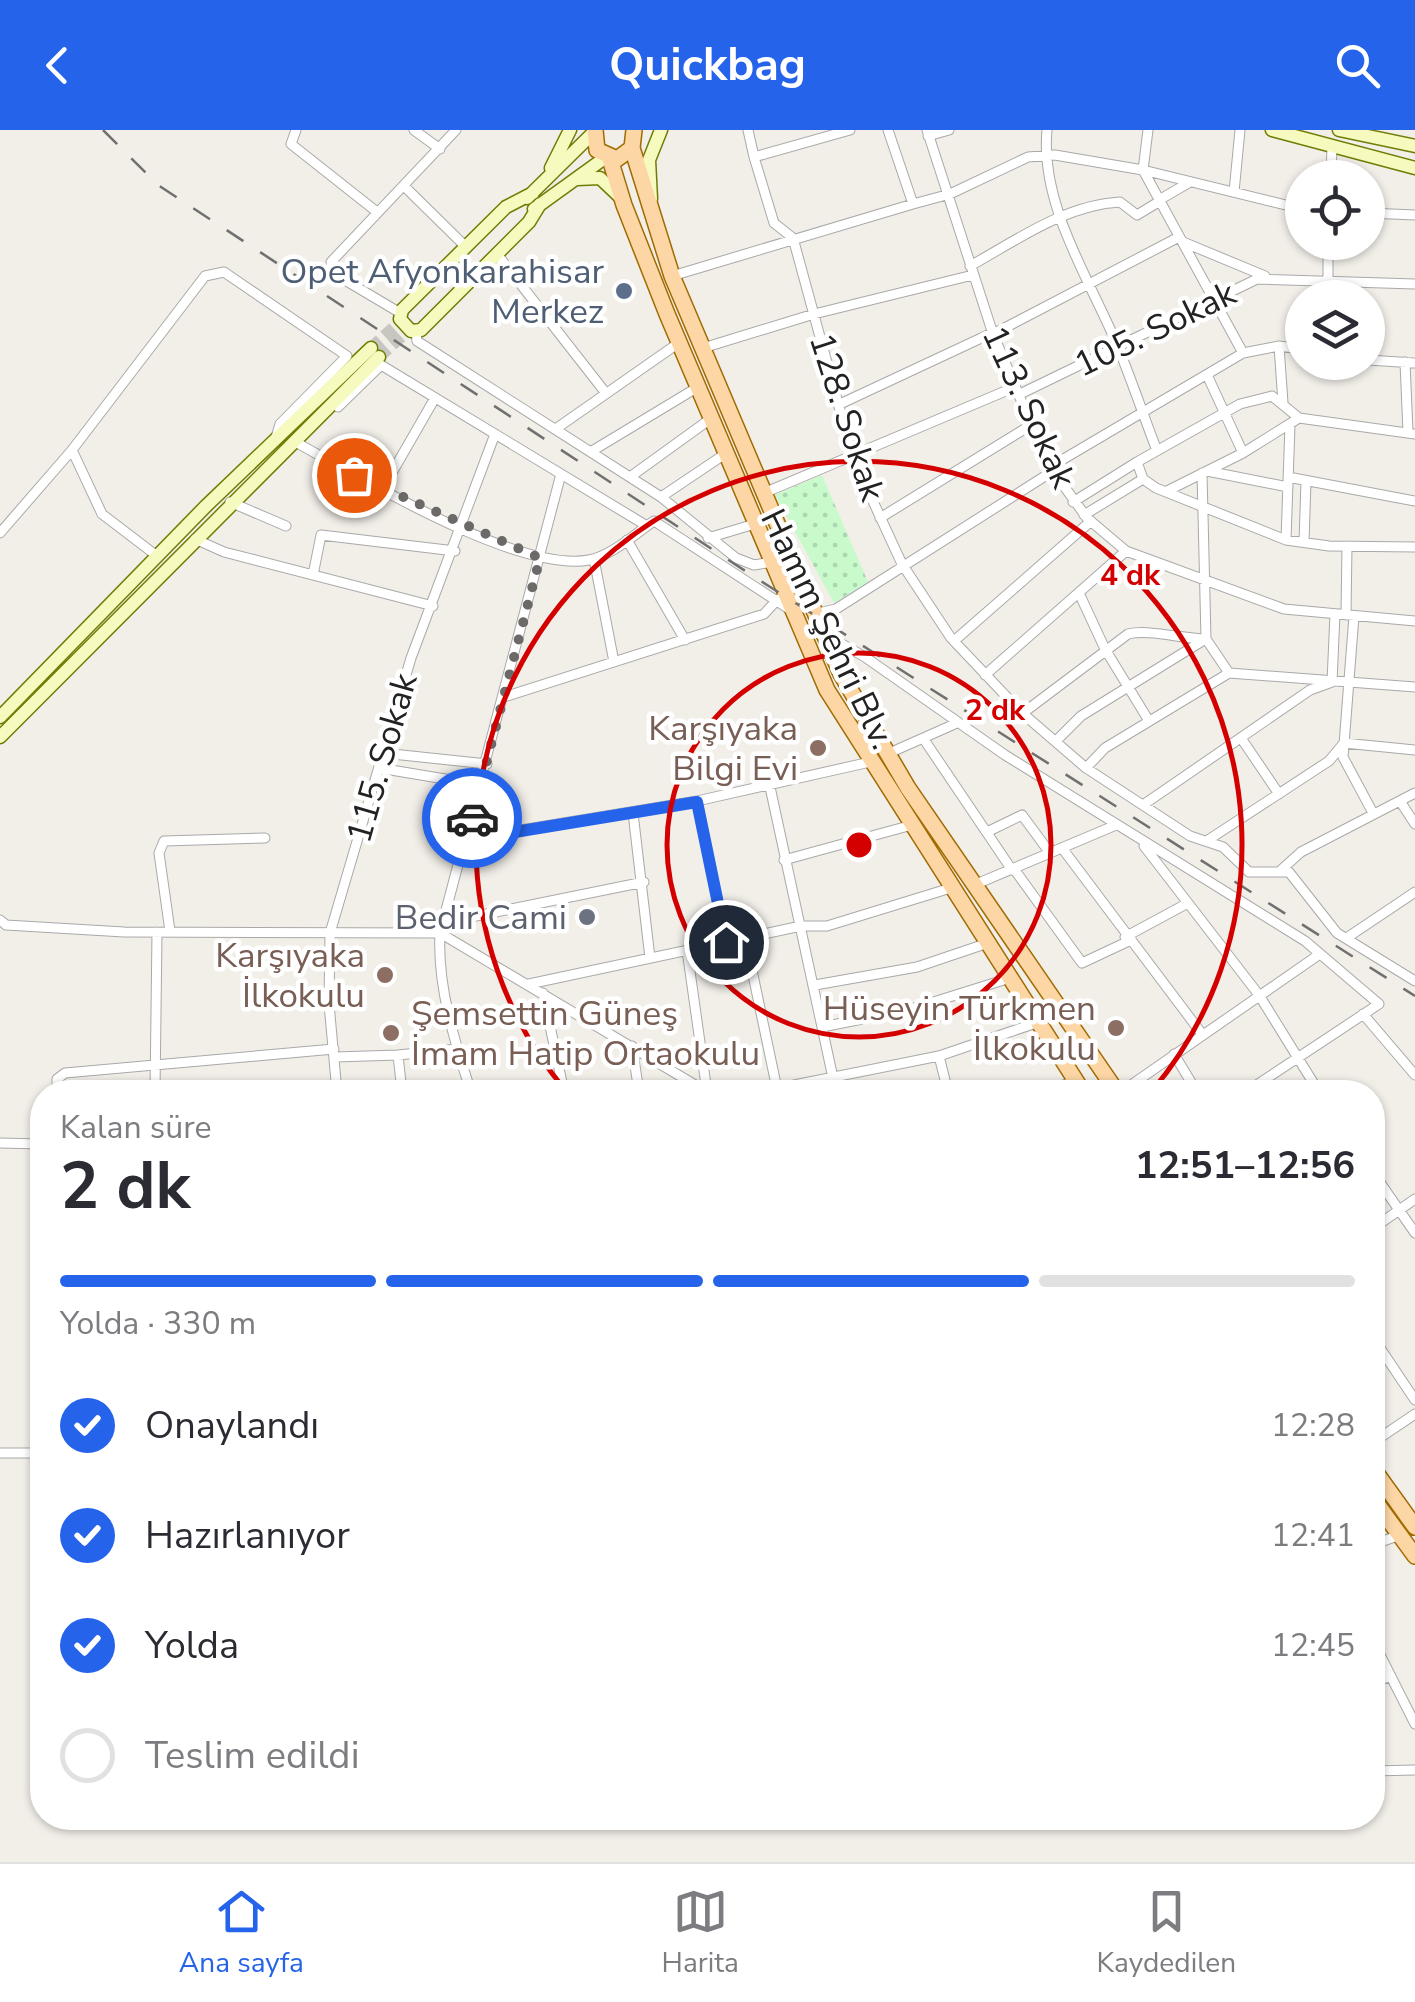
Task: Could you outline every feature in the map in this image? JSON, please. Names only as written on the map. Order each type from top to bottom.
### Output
[{"type":"main road","points":[[411,320],[497,254],[529,222],[538,194],[570,130]]},
{"type":"main road","points":[[411,320],[466,247],[506,207],[575,180],[608,158],[623,157],[633,141],[659,130]]},
{"type":"main road","points":[[652,206],[650,160],[659,130]]},
{"type":"main road","points":[[1272,130],[1415,168]]},
{"type":"main road","points":[[1339,130],[1415,146]]},
{"type":"main road","points":[[411,320],[538,194],[594,132]]},
{"type":"main road","name":"Hamm Şehri Blv.","points":[[594,132],[597,150],[608,158],[680,342],[784,582],[823,634],[887,754],[1110,1080]]},
{"type":"main road","name":"Hamm Şehri Blv.","points":[[633,141],[672,276],[764,494],[828,690],[870,762],[991,942],[1076,1080]]},
{"type":"main road","points":[[575,180],[600,178],[624,205]]},
{"type":"main road","points":[[0,737],[375,352]]},
{"type":"main road","points":[[0,717],[157,556],[287,445]]},
{"type":"main road","points":[[1089,1080],[1102,1069]]},
{"type":"main road","points":[[1385,1484],[1398,1503],[1415,1556]]},
{"type":"main road","points":[[1385,1509],[1407,1531]]},
{"type":"street","points":[[296,130],[290,144],[377,212]]},
{"type":"street","points":[[414,130],[440,150]]},
{"type":"street","points":[[456,130],[331,262],[333,273],[411,320],[417,341],[661,497],[708,538],[754,565],[776,562]]},
{"type":"street","name":"128. Sokak","points":[[748,130],[774,224],[793,238],[853,458],[902,564],[954,641],[1023,713],[1086,768],[1190,836],[1208,840],[1249,872],[1281,870]]},
{"type":"street","points":[[754,157],[850,130]]},
{"type":"street","points":[[888,130],[913,204]]},
{"type":"street","points":[[927,133],[949,130]]},
{"type":"street","points":[[1047,130],[1044,155],[1060,217],[1118,347],[1156,448]]},
{"type":"street","points":[[1148,130],[1144,170],[1242,353]]},
{"type":"street","points":[[1234,192],[1240,130]]},
{"type":"street","name":"113. Sokak","points":[[927,133],[950,194],[992,334],[1051,469],[1087,518],[1126,551],[1284,609],[1415,620]]},
{"type":"street","points":[[1331,160],[1332,145]]},
{"type":"street","points":[[672,276],[950,194],[1028,157],[1044,155],[1144,170],[1285,206]]},
{"type":"street","points":[[703,348],[971,270],[1060,217],[1096,203],[1120,202],[1137,215],[1190,182]]},
{"type":"street","points":[[404,186],[466,247]]},
{"type":"street","points":[[1385,214],[1415,215]]},
{"type":"street","points":[[840,404],[992,334],[1180,239],[1268,278]]},
{"type":"street","points":[[497,254],[605,392]]},
{"type":"street","points":[[1328,260],[1328,280]]},
{"type":"street","points":[[0,533],[72,450],[205,276],[224,272],[348,356],[280,424],[287,445],[464,528],[560,564],[594,560],[654,521],[777,601],[806,614],[836,609],[1141,411],[1208,377],[1242,353],[1285,347]]},
{"type":"street","name":"105. Sokak","points":[[764,494],[1118,347],[1212,298],[1268,278],[1328,280]]},
{"type":"street","name":"105. Sokak","points":[[1385,283],[1415,284]]},
{"type":"street","points":[[557,428],[680,342]]},
{"type":"street","points":[[1279,346],[1283,403],[1294,421],[1286,540]]},
{"type":"street","points":[[1166,491],[1243,453],[1294,421],[1411,433],[1410,362],[1385,361]]},
{"type":"street","points":[[287,445],[381,365],[647,526]]},
{"type":"street","points":[[1208,377],[1243,453]]},
{"type":"street","points":[[592,451],[700,385]]},
{"type":"street","points":[[1073,502],[1156,448],[1260,396],[1283,403]]},
{"type":"street","points":[[382,490],[435,398]]},
{"type":"street","points":[[630,477],[713,417]]},
{"type":"street","points":[[880,518],[1031,425]]},
{"type":"street","name":"115. Sokak","points":[[335,1080],[328,988],[330,933],[411,658],[464,528],[495,434]]},
{"type":"street","points":[[72,450],[102,514],[157,556]]},
{"type":"street","points":[[661,497],[728,452]]},
{"type":"street","points":[[1136,462],[1143,479],[1166,491],[1286,540],[1415,548]]},
{"type":"street","points":[[1204,472],[1306,481],[1415,501]]},
{"type":"street","points":[[1204,472],[1206,639],[1229,673]]},
{"type":"street","points":[[468,1080],[457,1049],[438,955],[441,928],[561,474]]},
{"type":"street","points":[[954,641],[1087,518],[1143,479]]},
{"type":"street","points":[[1304,542],[1306,481]]},
{"type":"street","points":[[230,502],[286,526]]},
{"type":"street","points":[[708,538],[759,523]]},
{"type":"street","points":[[313,575],[321,535],[455,551]]},
{"type":"street","points":[[196,539],[224,552],[433,606]]},
{"type":"street","points":[[626,540],[685,640]]},
{"type":"street","points":[[1347,546],[1345,615],[1350,684],[1344,743],[1346,768],[1373,813]]},
{"type":"street","points":[[985,675],[1126,551]]},
{"type":"street","points":[[594,560],[614,662]]},
{"type":"street","points":[[504,697],[764,614],[777,601],[784,582]]},
{"type":"street","points":[[1079,593],[1105,650],[1150,721]]},
{"type":"street","points":[[1332,682],[1345,615]]},
{"type":"street","points":[[823,634],[866,657],[957,723],[1305,941],[1317,956],[1379,1004],[1263,1080]]},
{"type":"street","points":[[1023,713],[1128,634],[1206,639]]},
{"type":"street","points":[[1056,741],[1082,716],[1126,686],[1206,639]]},
{"type":"street","points":[[1086,768],[1105,748],[1229,673],[1415,687]]},
{"type":"street","points":[[1143,806],[1310,690],[1332,682]]},
{"type":"street","points":[[887,754],[925,741],[957,723]]},
{"type":"street","points":[[1241,738],[1279,794]]},
{"type":"street","points":[[925,741],[1082,962],[1188,903]]},
{"type":"street","points":[[1344,743],[1415,750]]},
{"type":"street","points":[[1208,840],[1329,761],[1344,743]]},
{"type":"street","points":[[383,752],[487,764]]},
{"type":"street","points":[[466,840],[697,802],[870,762]]},
{"type":"street","points":[[378,768],[481,785]]},
{"type":"street","points":[[770,787],[833,1078]]},
{"type":"street","points":[[1415,792],[1301,852],[1281,870],[1300,881],[1325,921],[1415,981]]},
{"type":"street","points":[[1400,801],[1415,824]]},
{"type":"street","points":[[697,802],[726,942]]},
{"type":"street","points":[[634,813],[650,958]]},
{"type":"street","points":[[987,832],[1022,815],[1050,854]]},
{"type":"street","points":[[784,860],[912,825]]},
{"type":"street","points":[[974,885],[1116,825]]},
{"type":"street","points":[[170,932],[159,853],[164,841],[265,838]]},
{"type":"street","points":[[1140,840],[1259,995],[1311,1080]]},
{"type":"street","points":[[1062,848],[1202,1034]]},
{"type":"street","points":[[0,920],[6,925],[157,932],[330,933],[441,928],[644,882]]},
{"type":"street","points":[[529,984],[801,926],[827,926],[954,887]]},
{"type":"street","points":[[1348,937],[1415,892]]},
{"type":"street","points":[[441,928],[688,1080]]},
{"type":"street","points":[[156,1080],[157,932]]},
{"type":"street","points":[[746,938],[775,1080]]},
{"type":"street","points":[[815,986],[917,967],[991,942]]},
{"type":"street","points":[[686,950],[706,1080]]},
{"type":"street","points":[[1136,1080],[1317,956]]},
{"type":"street","points":[[822,1027],[908,1010],[1013,978]]},
{"type":"street","points":[[543,992],[561,1080]]},
{"type":"street","points":[[1363,1014],[1415,1075]]},
{"type":"street","points":[[824,1080],[939,1056],[1040,1022]]},
{"type":"street","points":[[632,1046],[637,1080]]},
{"type":"street","points":[[57,1080],[62,1074],[155,1064],[457,1049]]},
{"type":"street","points":[[398,1054],[401,1080]]},
{"type":"street","points":[[1174,1054],[1189,1080]]},
{"type":"street","points":[[939,1056],[945,1080]]},
{"type":"street","points":[[0,1143],[30,1144]]},
{"type":"street","points":[[1385,1190],[1415,1233]]},
{"type":"street","points":[[1385,1220],[1415,1198]]},
{"type":"street","points":[[1385,1355],[1415,1400]]},
{"type":"street","points":[[1385,1434],[1415,1414]]},
{"type":"street","points":[[0,1453],[30,1452]]},
{"type":"street","points":[[1398,1503],[1415,1502]]},
{"type":"street","points":[[1385,1665],[1415,1724]]},
{"type":"street","points":[[1385,1678],[1391,1676]]},
{"type":"street","points":[[1385,1771],[1415,1770]]},
{"type":"green space","points":[[822,475],[868,582],[834,603],[775,495]]},
{"type":"tunnel","points":[[371,348],[410,313]]},
{"type":"tunnel","points":[[379,357],[417,322]]},
{"type":"railway","points":[[103,130],[158,185],[756,578],[1415,996]]},
{"type":"way so far","points":[[354,475],[464,528],[540,558],[472,818]]},
{"type":"place","name":"Opet Afyonkarahisar Merkez","points":[[624,291]]},
{"type":"place","name":"Karşıyaka Bilgi Evi","points":[[818,748]]},
{"type":"place","name":"Bedir Cami","points":[[587,917]]},
{"type":"place","name":"Karşıyaka İlkokulu","points":[[385,975]]},
{"type":"place","name":"Hüseyin Türkmen İlkokulu","points":[[1116,1028]]},
{"type":"place","name":"Şemsettin Güneş İmam Hatip Ortaokulu","points":[[391,1033]]},
{"type":"route","points":[[472,818],[466,840],[697,802],[726,942]]}]
